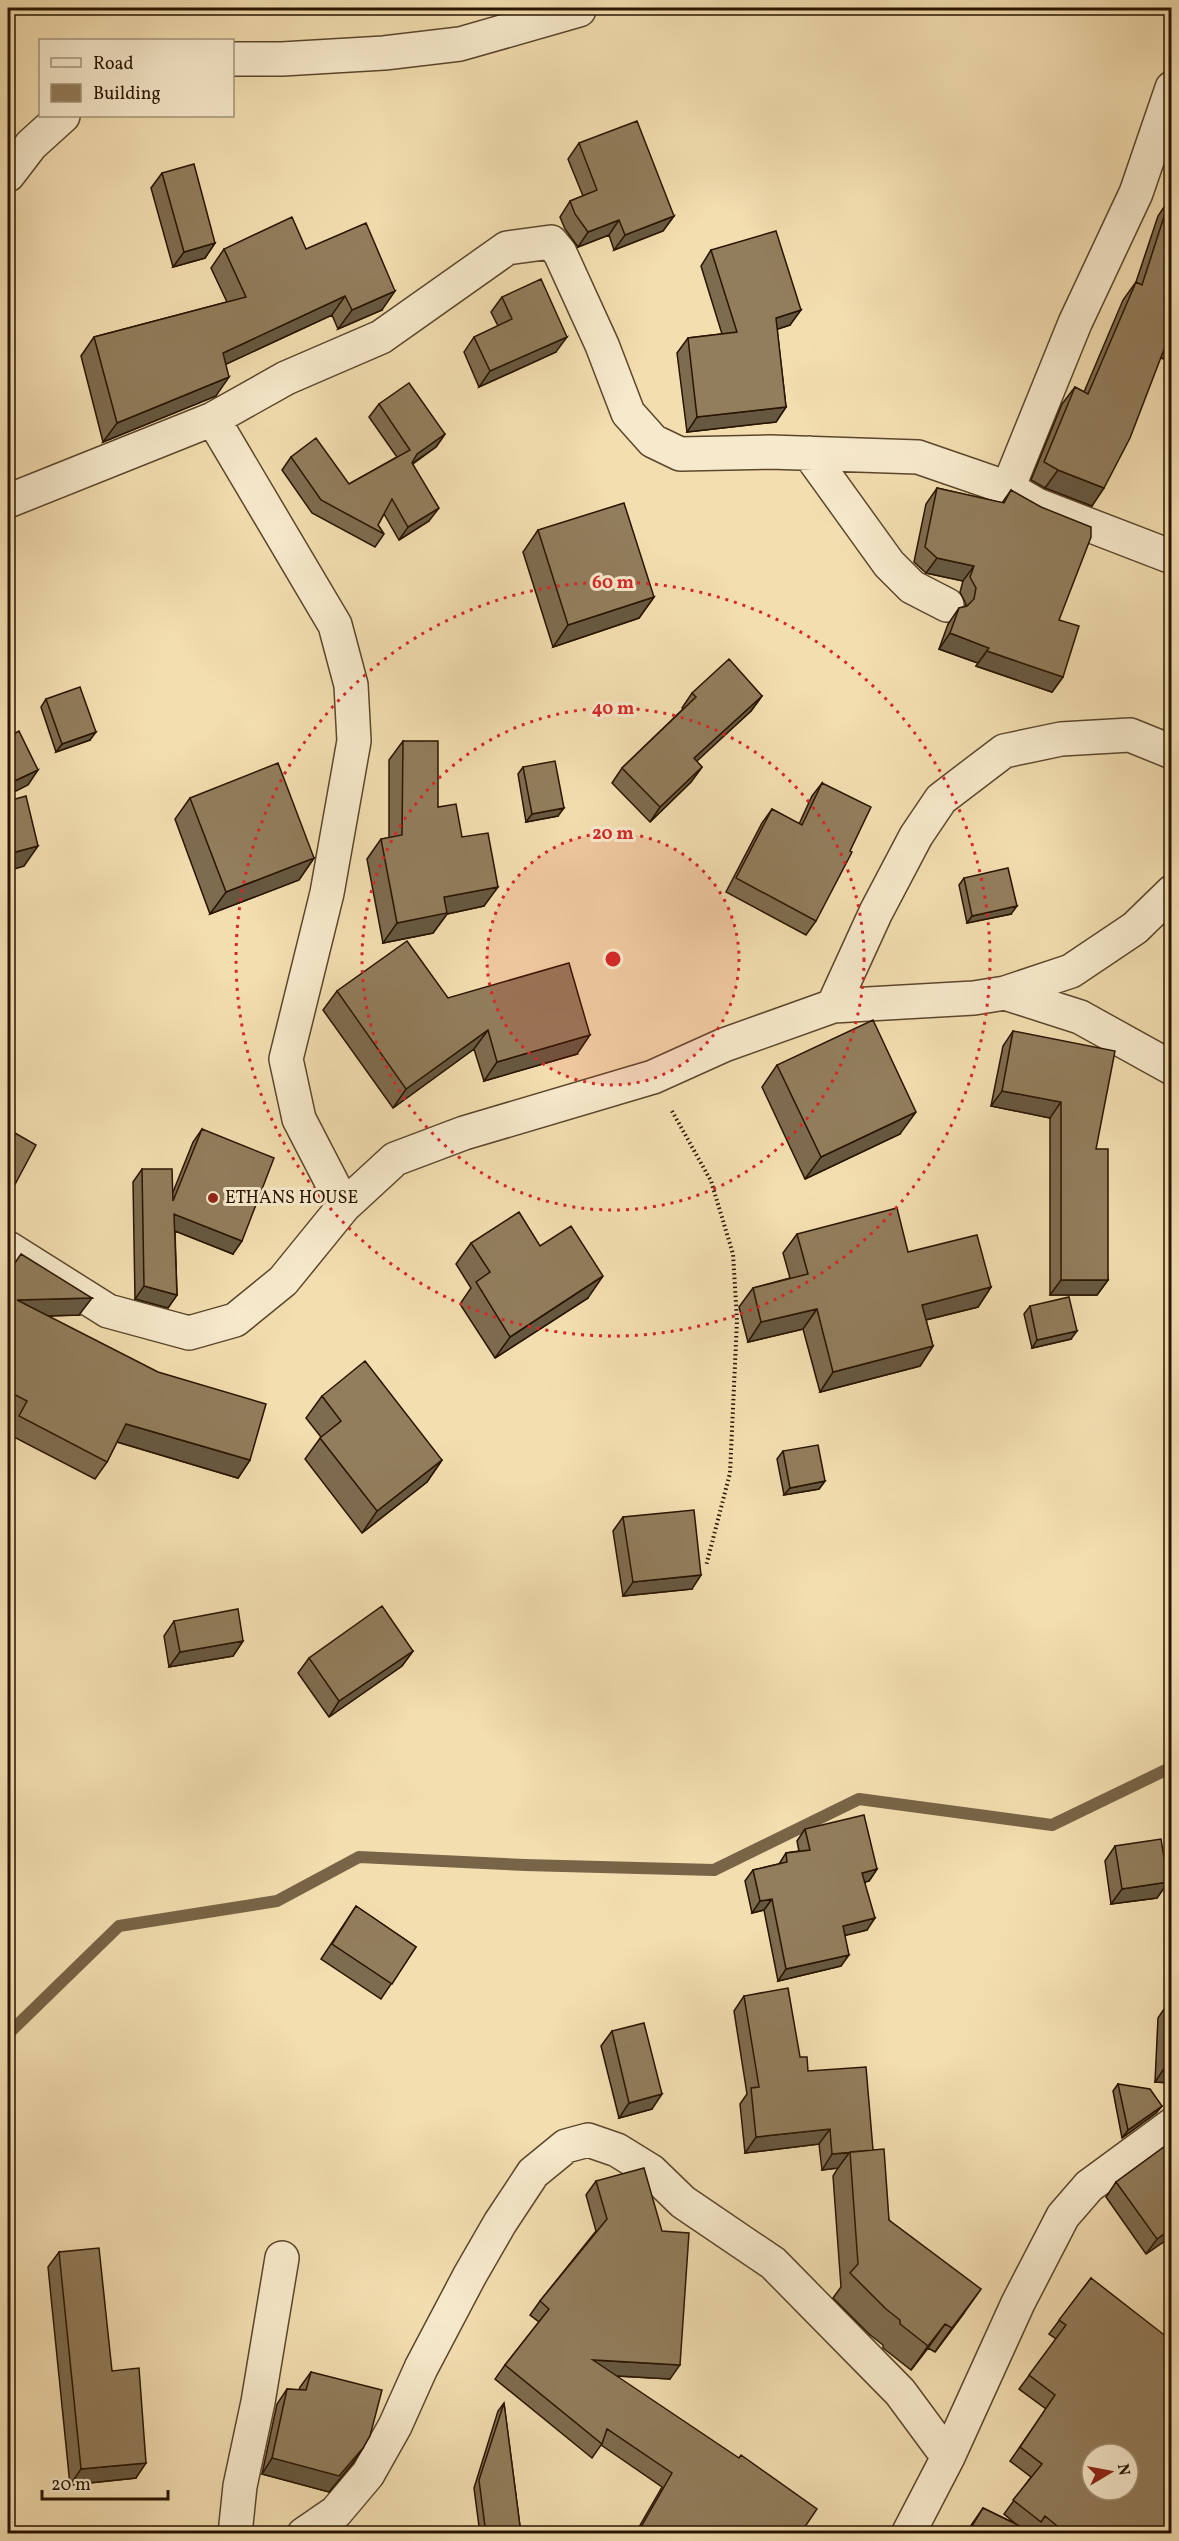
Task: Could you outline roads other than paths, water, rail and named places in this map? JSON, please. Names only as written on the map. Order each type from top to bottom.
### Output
[{"type":"street","points":[[234,59],[282,59],[384,53],[460,44],[579,10]]},
{"type":"street","points":[[1008,488],[1075,323],[1136,193],[1172,88]]},
{"type":"street","points":[[8,175],[31,145],[62,117]]},
{"type":"street","points":[[8,501],[213,419],[286,378],[381,337],[507,248],[551,242],[560,253],[584,304],[628,413],[653,441],[680,454],[809,453],[918,457],[1008,488],[1037,505],[1172,557]]},
{"type":"street","points":[[213,419],[335,626],[351,685],[354,741],[327,893],[286,1059],[299,1119],[344,1206]]},
{"type":"street","points":[[809,453],[889,564],[912,587],[947,605]]},
{"type":"street","points":[[833,1006],[876,912],[916,836],[942,799],[1004,751],[1061,739],[1130,735],[1172,752]]},
{"type":"street","points":[[8,1248],[108,1311],[189,1333],[236,1320],[284,1281],[344,1206],[395,1159],[464,1133],[653,1077],[724,1045],[833,1006],[953,999],[1005,993],[1071,971],[1135,928],[1172,892]]},
{"type":"street","points":[[1005,993],[1080,1017],[1172,1068]]},
{"type":"street","points":[[908,2534],[948,2457],[1018,2303],[1063,2216],[1089,2186],[1172,2125]]},
{"type":"street","points":[[304,2534],[336,2512],[368,2474],[395,2427],[421,2368],[470,2275],[500,2223],[533,2173],[566,2146],[588,2140],[617,2150],[651,2171],[683,2202],[773,2263],[900,2392],[948,2457]]},
{"type":"street","points":[[235,2534],[240,2486],[258,2402],[282,2258]]},
{"type":"waterway","points":[[8,2034],[119,1926],[277,1901],[359,1857],[525,1865],[714,1870],[859,1799],[1052,1825],[1172,1767]]},
{"type":"place","name":"ETHANS HOUSE","points":[[213,1198]]}]
